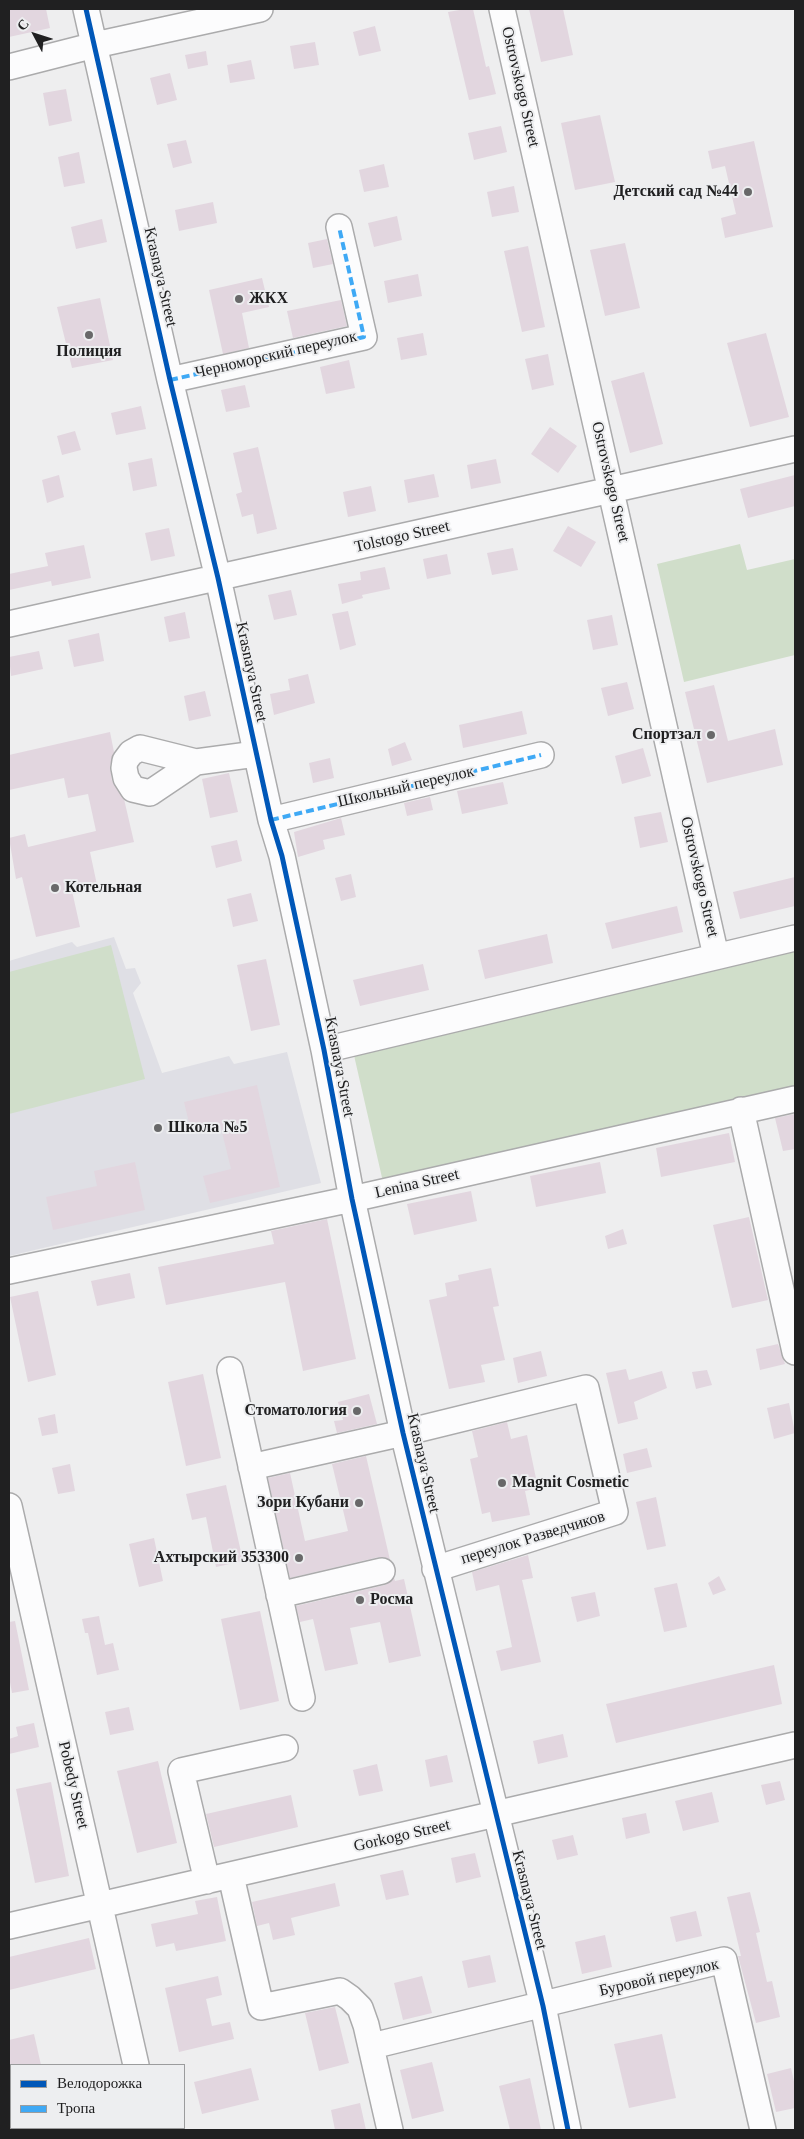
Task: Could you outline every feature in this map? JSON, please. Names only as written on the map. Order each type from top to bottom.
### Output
[{"type":"street","name":"Krasnaya Street","points":[[86,9],[96,44],[170,380],[218,578],[271,820],[282,856],[324,1050],[352,1199],[404,1433],[494,1814],[543,2006],[568,2130]]},
{"type":"street","points":[[9,66],[96,44],[260,9]]},
{"type":"street","name":"Ostrovskogo Street","points":[[502,9],[716,956]]},
{"type":"street","name":"Черноморский переулок","points":[[170,380],[364,337],[339,227]]},
{"type":"street","name":"Tolstogo Street","points":[[9,624],[795,449]]},
{"type":"street","points":[[196,762],[256,754]]},
{"type":"street","name":"Школьный переулок","points":[[271,820],[541,756]]},
{"type":"street","points":[[324,1050],[795,938]]},
{"type":"street","name":"Lenina Street","points":[[9,1271],[352,1199],[795,1099]]},
{"type":"street","points":[[741,1110],[795,1352]]},
{"type":"street","points":[[230,1370],[302,1698]]},
{"type":"street","name":"переулок Разведчиков","points":[[404,1433],[586,1388],[613,1503],[615,1512],[435,1569]]},
{"type":"street","points":[[251,1467],[404,1433]]},
{"type":"street","name":"Pobedy Street","points":[[9,1506],[136,2064]]},
{"type":"street","points":[[279,1595],[382,1571]]},
{"type":"street","name":"Gorkogo Street","points":[[9,1926],[795,1745]]},
{"type":"street","points":[[285,1748],[181,1771],[219,1878],[261,2007],[340,1991],[360,2008],[372,2046],[390,2130]]},
{"type":"street","name":"Буровой переулок","points":[[543,2006],[724,1960],[763,2130]]},
{"type":"street","points":[[372,2046],[543,2006]]},
{"type":"shaded area","name":"Школа №5","points":[[114,937],[126,969],[135,968],[141,983],[133,993],[162,1073],[229,1056],[234,1064],[287,1052],[321,1183],[9,1256],[9,961],[72,942],[77,947]]},
{"type":"green space","points":[[740,544],[747,570],[795,559],[795,655],[684,682],[657,564]]},
{"type":"green space","points":[[111,945],[145,1079],[9,1114],[9,972]]},
{"type":"green space","points":[[795,949],[795,1094],[383,1182],[353,1051]]},
{"type":"building","points":[[9,9],[46,9],[50,28],[9,37]]},
{"type":"building","points":[[473,9],[486,67],[489,66],[496,94],[469,100],[448,12]]},
{"type":"building","points":[[529,9],[563,9],[573,55],[541,62]]},
{"type":"building","points":[[375,26],[381,51],[359,56],[353,32]]},
{"type":"building","points":[[315,42],[319,65],[294,69],[290,46]]},
{"type":"building","points":[[206,51],[208,65],[188,69],[185,55]]},
{"type":"building","points":[[251,60],[255,79],[230,83],[227,65]]},
{"type":"building","points":[[170,73],[177,100],[157,105],[150,78]]},
{"type":"building","points":[[66,89],[72,121],[49,126],[43,93]]},
{"type":"building","points":[[600,115],[615,182],[575,190],[561,123]]},
{"type":"building","points":[[501,126],[507,152],[474,160],[468,133]]},
{"type":"building","points":[[186,140],[192,163],[173,168],[167,144]]},
{"type":"building","name":"Детский сад №44","points":[[754,141],[773,227],[725,238],[721,218],[736,214],[725,166],[712,169],[708,151]]},
{"type":"building","points":[[79,152],[85,183],[64,187],[58,157]]},
{"type":"building","points":[[384,164],[389,187],[364,192],[359,170]]},
{"type":"building","points":[[514,186],[519,212],[492,217],[487,192]]},
{"type":"building","points":[[213,202],[217,223],[179,231],[175,210]]},
{"type":"building","points":[[397,216],[402,240],[374,247],[368,223]]},
{"type":"building","points":[[102,219],[107,242],[76,249],[71,227]]},
{"type":"building","points":[[327,239],[333,264],[313,268],[308,243]]},
{"type":"building","points":[[625,243],[640,308],[605,316],[590,250]]},
{"type":"building","points":[[528,246],[545,327],[522,332],[504,251]]},
{"type":"building","points":[[418,274],[422,296],[388,303],[384,281]]},
{"type":"building","name":"ЖКХ","points":[[262,278],[269,307],[242,313],[249,348],[223,354],[209,290]]},
{"type":"building","name":"Полиция","points":[[100,298],[113,360],[72,368],[57,307]]},
{"type":"building","points":[[341,300],[347,326],[293,338],[287,311]]},
{"type":"building","points":[[423,333],[427,355],[401,360],[397,338]]},
{"type":"building","points":[[766,333],[789,417],[750,427],[727,343]]},
{"type":"building","points":[[548,354],[554,385],[532,390],[525,359]]},
{"type":"building","points":[[349,360],[355,388],[326,394],[320,367]]},
{"type":"building","points":[[644,372],[663,444],[630,453],[611,381]]},
{"type":"building","points":[[245,385],[250,407],[226,412],[221,390]]},
{"type":"building","points":[[141,406],[146,429],[116,435],[111,413]]},
{"type":"building","points":[[550,427],[577,446],[558,473],[531,454]]},
{"type":"building","points":[[75,431],[81,450],[62,455],[57,436]]},
{"type":"building","points":[[258,447],[277,529],[257,534],[253,514],[242,517],[236,494],[242,492],[233,453]]},
{"type":"building","points":[[152,458],[157,486],[133,491],[128,463]]},
{"type":"building","points":[[496,459],[501,483],[471,489],[467,465]]},
{"type":"building","points":[[434,474],[439,497],[408,503],[404,480]]},
{"type":"building","points":[[59,475],[64,497],[47,503],[42,480]]},
{"type":"building","points":[[795,475],[795,506],[748,518],[740,489]]},
{"type":"building","points":[[371,486],[376,511],[348,517],[343,492]]},
{"type":"building","points":[[568,526],[596,542],[581,567],[553,551]]},
{"type":"building","points":[[169,528],[175,556],[151,561],[145,533]]},
{"type":"building","points":[[84,545],[91,578],[52,586],[51,581],[9,590],[9,574],[48,566],[45,553]]},
{"type":"building","points":[[513,548],[518,570],[492,575],[487,553]]},
{"type":"building","points":[[447,554],[451,574],[427,579],[423,559]]},
{"type":"building","points":[[385,567],[390,589],[362,595],[363,598],[342,604],[338,584],[361,580],[360,572]]},
{"type":"building","points":[[291,590],[297,615],[274,620],[268,595]]},
{"type":"building","points":[[348,611],[356,645],[340,650],[332,614]]},
{"type":"building","points":[[185,612],[190,638],[169,642],[164,617]]},
{"type":"building","points":[[612,615],[618,645],[593,650],[587,620]]},
{"type":"building","points":[[99,633],[104,661],[74,667],[68,640]]},
{"type":"building","points":[[39,651],[43,669],[11,676],[9,657]]},
{"type":"building","points":[[308,674],[315,703],[274,715],[270,694],[290,690],[288,679]]},
{"type":"building","points":[[627,682],[634,709],[608,716],[601,688]]},
{"type":"building","name":"Спортзал","points":[[714,685],[728,741],[775,729],[783,765],[707,783],[685,692]]},
{"type":"building","points":[[205,691],[211,716],[189,721],[184,696]]},
{"type":"building","points":[[522,711],[527,734],[463,748],[459,725]]},
{"type":"building","points":[[110,732],[114,752],[110,766],[112,781],[124,799],[134,842],[90,852],[97,885],[72,891],[80,927],[36,937],[22,877],[16,879],[9,838],[25,834],[28,847],[96,831],[88,794],[68,798],[64,778],[9,790],[9,755]]},
{"type":"building","points":[[405,742],[412,760],[392,766],[388,749]]},
{"type":"building","points":[[643,748],[651,776],[622,784],[615,756]]},
{"type":"building","points":[[330,758],[334,778],[313,783],[309,763]]},
{"type":"building","points":[[229,773],[238,812],[210,818],[202,779]]},
{"type":"building","points":[[503,782],[508,804],[462,814],[457,791]]},
{"type":"building","points":[[430,797],[433,810],[407,816],[404,803]]},
{"type":"building","points":[[661,812],[668,842],[640,848],[634,817]]},
{"type":"building","points":[[341,818],[345,835],[323,840],[325,849],[298,857],[294,832]]},
{"type":"building","points":[[237,840],[242,861],[216,868],[211,846]]},
{"type":"building","points":[[351,874],[356,897],[341,901],[335,878]]},
{"type":"building","points":[[795,877],[795,906],[740,919],[733,892]]},
{"type":"building","points":[[251,893],[258,921],[233,927],[227,899]]},
{"type":"building","points":[[677,906],[683,932],[612,949],[605,923]]},
{"type":"building","points":[[547,934],[553,963],[485,979],[478,950]]},
{"type":"building","points":[[266,959],[280,1025],[251,1031],[237,965]]},
{"type":"building","points":[[423,964],[429,990],[360,1006],[353,980]]},
{"type":"building","points":[[257,1085],[280,1187],[210,1203],[203,1176],[231,1169],[220,1124],[191,1131],[184,1102]]},
{"type":"building","points":[[795,1114],[795,1149],[783,1151],[775,1118]]},
{"type":"building","points":[[729,1133],[735,1162],[661,1177],[656,1148]]},
{"type":"building","points":[[135,1162],[145,1210],[53,1230],[46,1197],[97,1186],[94,1171]]},
{"type":"building","points":[[600,1162],[606,1193],[536,1207],[530,1176]]},
{"type":"building","points":[[471,1191],[477,1221],[414,1235],[407,1204]]},
{"type":"building","points":[[749,1217],[768,1300],[732,1308],[713,1225]]},
{"type":"building","points":[[327,1219],[356,1359],[303,1371],[285,1282],[166,1305],[158,1267],[274,1244],[271,1231]]},
{"type":"building","points":[[623,1229],[627,1244],[608,1249],[605,1236]]},
{"type":"building","points":[[491,1268],[499,1306],[493,1307],[505,1360],[481,1365],[485,1382],[449,1389],[429,1300],[447,1296],[445,1283],[459,1280],[458,1275]]},
{"type":"building","points":[[130,1273],[135,1298],[97,1306],[91,1281]]},
{"type":"building","points":[[38,1291],[56,1375],[28,1382],[10,1297]]},
{"type":"building","points":[[778,1344],[785,1364],[760,1370],[756,1349]]},
{"type":"building","points":[[541,1351],[547,1376],[518,1383],[513,1358]]},
{"type":"building","points":[[626,1369],[629,1380],[662,1371],[667,1388],[634,1402],[638,1419],[618,1424],[606,1373]]},
{"type":"building","points":[[707,1370],[712,1385],[696,1389],[692,1372]]},
{"type":"building","points":[[203,1374],[221,1458],[186,1466],[168,1382]]},
{"type":"building","name":"Стоматология","points":[[369,1394],[377,1424],[337,1433],[334,1421],[343,1420],[338,1402]]},
{"type":"building","points":[[789,1403],[795,1433],[774,1439],[767,1408]]},
{"type":"building","points":[[55,1414],[58,1433],[42,1436],[38,1418]]},
{"type":"building","points":[[507,1422],[511,1439],[527,1435],[538,1488],[525,1491],[530,1515],[492,1522],[490,1512],[482,1514],[470,1459],[478,1457],[472,1431]]},
{"type":"building","points":[[647,1448],[652,1467],[627,1473],[623,1454]]},
{"type":"building","name":"Зори Кубани","points":[[366,1456],[390,1560],[379,1557],[290,1578],[268,1478],[290,1473],[305,1541],[348,1531],[332,1464]]},
{"type":"building","points":[[70,1464],[75,1491],[58,1494],[52,1468]]},
{"type":"building","points":[[226,1485],[243,1561],[216,1567],[206,1517],[192,1520],[186,1494]]},
{"type":"building","points":[[656,1497],[666,1546],[647,1550],[636,1502]]},
{"type":"building","points":[[154,1538],[163,1581],[139,1587],[129,1544]]},
{"type":"building","points":[[528,1555],[533,1578],[522,1580],[541,1662],[501,1671],[496,1651],[512,1647],[499,1585],[476,1591],[472,1572]]},
{"type":"building","points":[[719,1576],[726,1590],[713,1595],[708,1583]]},
{"type":"building","points":[[394,1578],[395,1581],[404,1579],[421,1656],[389,1663],[380,1622],[350,1628],[358,1664],[325,1671],[313,1619],[300,1622],[296,1606],[385,1585]]},
{"type":"building","points":[[677,1583],[687,1627],[664,1632],[654,1588]]},
{"type":"building","points":[[595,1592],[600,1616],[577,1622],[571,1597]]},
{"type":"building","points":[[260,1611],[279,1701],[240,1710],[221,1619]]},
{"type":"building","points":[[99,1616],[105,1645],[113,1643],[119,1670],[97,1675],[88,1633],[85,1633],[82,1619]]},
{"type":"building","points":[[15,1621],[29,1690],[12,1693],[9,1677],[9,1622]]},
{"type":"building","points":[[774,1665],[782,1704],[616,1743],[606,1704]]},
{"type":"building","points":[[129,1707],[134,1730],[110,1735],[105,1712]]},
{"type":"building","points":[[34,1723],[39,1747],[9,1754],[9,1739],[18,1736],[16,1727]]},
{"type":"building","points":[[563,1734],[568,1757],[538,1764],[533,1741]]},
{"type":"building","points":[[447,1755],[453,1782],[430,1787],[425,1760]]},
{"type":"building","points":[[158,1761],[177,1843],[137,1853],[117,1771]]},
{"type":"building","points":[[377,1764],[383,1791],[359,1796],[353,1770]]},
{"type":"building","points":[[780,1781],[785,1800],[766,1805],[761,1785]]},
{"type":"building","points":[[51,1782],[69,1876],[35,1883],[16,1789]]},
{"type":"building","points":[[712,1792],[719,1822],[683,1831],[675,1801]]},
{"type":"building","points":[[291,1795],[298,1827],[214,1847],[206,1814]]},
{"type":"building","points":[[646,1813],[650,1833],[626,1839],[622,1818]]},
{"type":"building","points":[[573,1835],[578,1855],[557,1860],[552,1840]]},
{"type":"building","points":[[475,1853],[481,1877],[456,1883],[451,1858]]},
{"type":"building","points":[[403,1870],[409,1895],[386,1900],[380,1875]]},
{"type":"building","points":[[335,1883],[340,1906],[291,1918],[295,1935],[273,1940],[269,1923],[257,1926],[252,1902]]},
{"type":"building","points":[[750,1892],[760,1932],[756,1933],[767,1982],[772,1981],[780,2017],[756,2023],[738,1956],[741,1956],[727,1897]]},
{"type":"building","points":[[217,1897],[226,1941],[176,1951],[174,1943],[156,1947],[151,1924],[198,1914],[195,1901]]},
{"type":"building","points":[[696,1911],[702,1936],[676,1942],[670,1917]]},
{"type":"building","points":[[605,1935],[612,1967],[582,1974],[575,1942]]},
{"type":"building","points":[[89,1938],[96,1969],[9,1990],[9,1957]]},
{"type":"building","points":[[490,1955],[496,1982],[468,1988],[462,1961]]},
{"type":"building","points":[[218,1976],[222,1995],[206,1999],[212,2026],[230,2022],[234,2039],[179,2052],[165,1988]]},
{"type":"building","points":[[422,1976],[432,2013],[403,2020],[394,1983]]},
{"type":"building","points":[[335,2007],[349,2063],[319,2071],[305,2013]]},
{"type":"building","points":[[34,2034],[41,2064],[9,2065],[9,2040]]},
{"type":"building","points":[[662,2034],[676,2098],[629,2108],[614,2044]]},
{"type":"building","points":[[432,2062],[444,2111],[412,2119],[400,2070]]},
{"type":"building","points":[[251,2068],[259,2100],[202,2114],[194,2082]]},
{"type":"building","points":[[791,2068],[795,2086],[795,2108],[776,2112],[767,2074]]},
{"type":"building","points":[[530,2078],[541,2130],[510,2130],[499,2086]]},
{"type":"building","points":[[360,2103],[366,2130],[335,2130],[331,2110]]},
{"type":"marked path","points":[[170,380],[364,337],[339,227]]},
{"type":"marked path","points":[[271,820],[541,755]]},
{"type":"cycle path","points":[[86,9],[170,380],[218,578],[271,820],[282,856],[324,1050],[352,1199],[403,1433],[543,2006],[568,2130]]},
{"type":"place","name":"Детский сад №44","points":[[748,192]]},
{"type":"place","name":"ЖКХ","points":[[239,299]]},
{"type":"place","name":"Полиция","points":[[89,335]]},
{"type":"place","name":"Спортзал","points":[[711,735]]},
{"type":"place","name":"Котельная","points":[[55,888]]},
{"type":"place","name":"Школа №5","points":[[158,1128]]},
{"type":"place","name":"Стоматология","points":[[357,1411]]},
{"type":"place","name":"Magnit Cosmetic","points":[[502,1483]]},
{"type":"place","name":"Зори Кубани","points":[[359,1503]]},
{"type":"place","name":"Ахтырский 353300","points":[[299,1558]]},
{"type":"place","name":"Росма","points":[[360,1600]]}]
